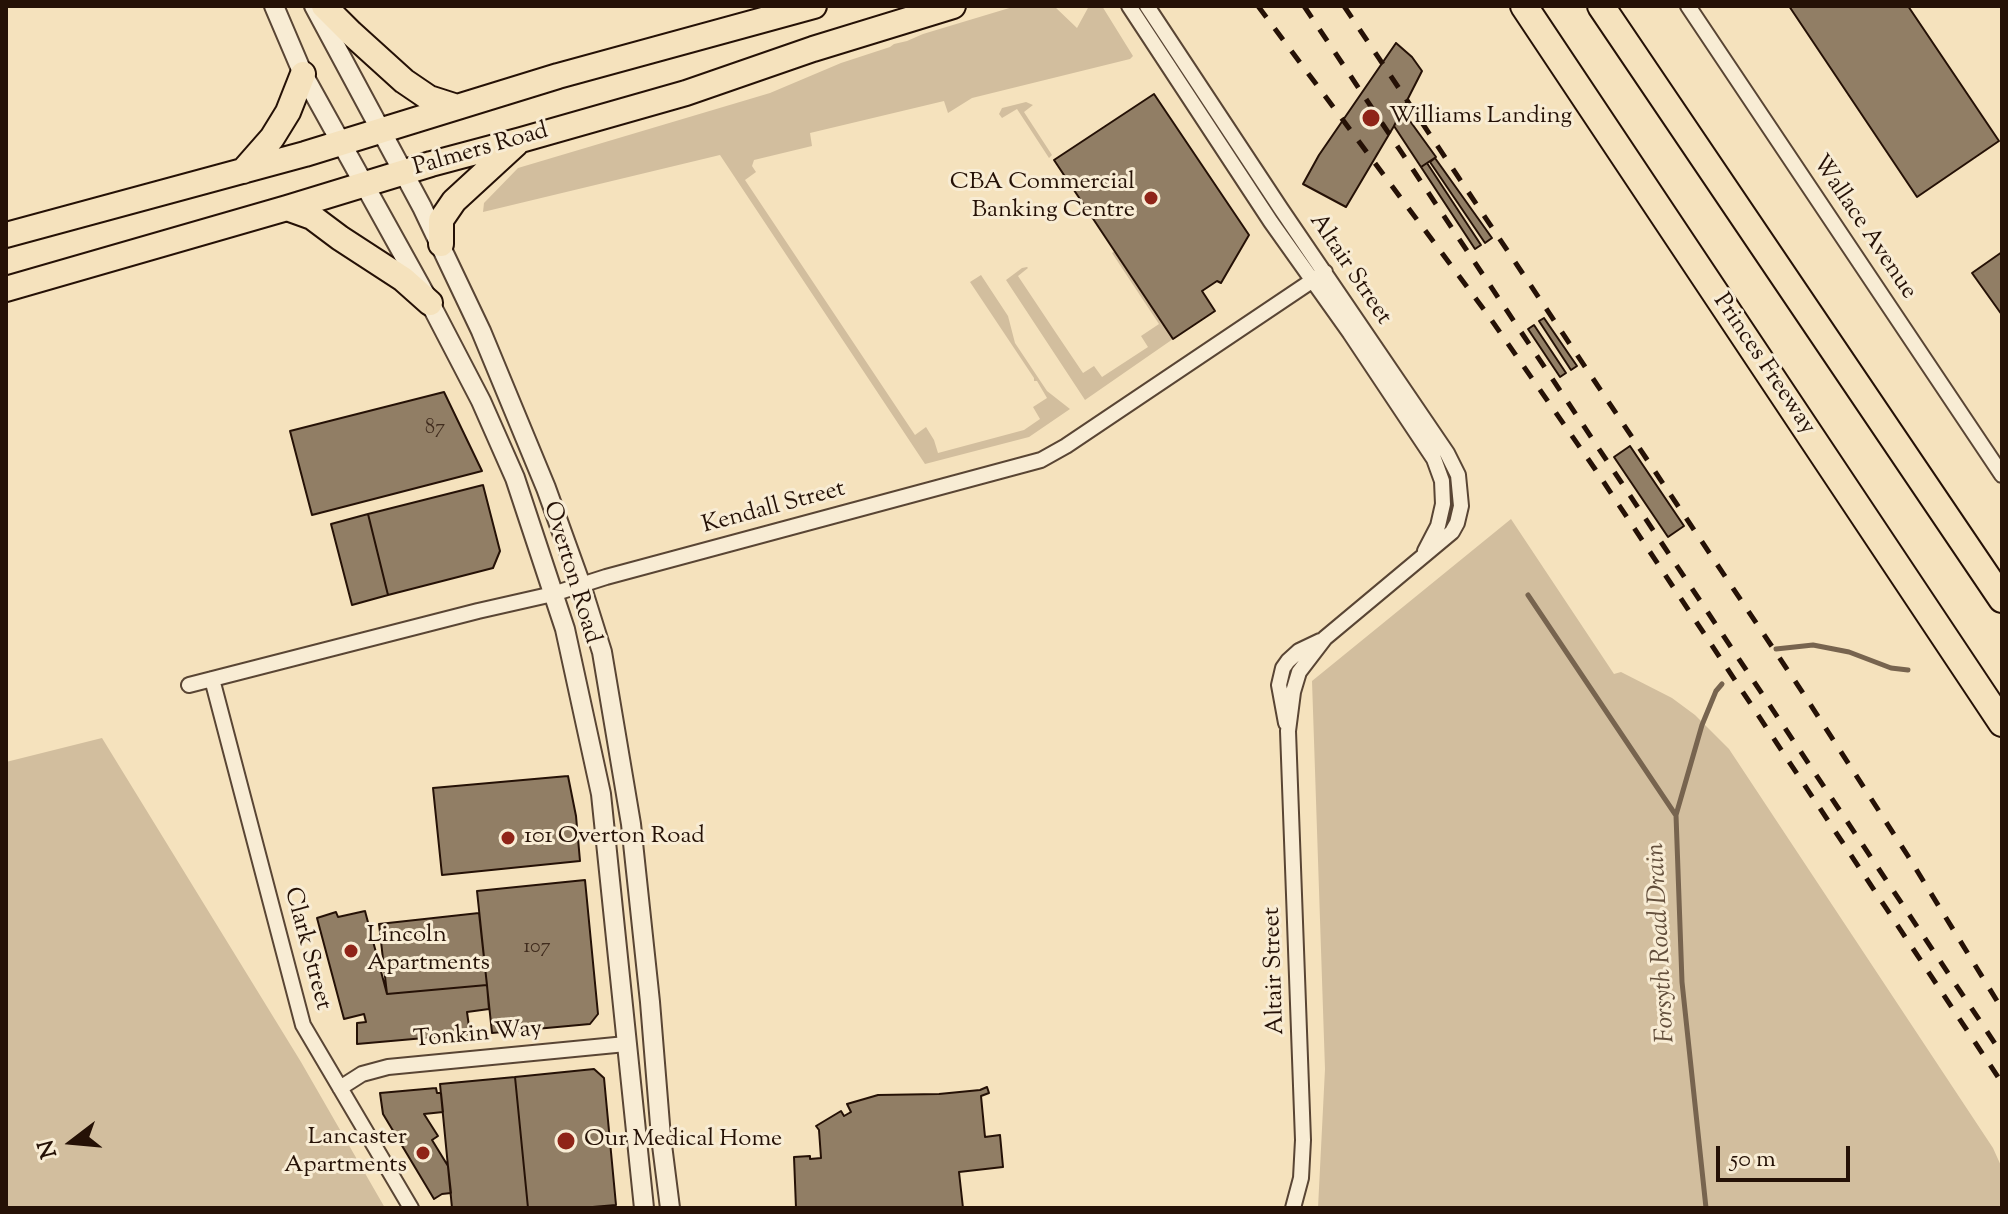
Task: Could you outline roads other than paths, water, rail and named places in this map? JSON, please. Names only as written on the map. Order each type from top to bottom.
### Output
[{"type":"highway","points":[[324,6],[404,81],[429,98],[457,107]]},
{"type":"highway","name":"Palmers Road","points":[[6,235],[243,171],[558,76],[814,6]]},
{"type":"highway","name":"Palmers Road","points":[[6,289],[686,93],[813,49],[953,6]]},
{"type":"highway","name":"Princes Freeway","points":[[1524,6],[2002,723]]},
{"type":"highway","points":[[1601,6],[2002,599]]},
{"type":"highway","points":[[243,171],[272,138],[288,112],[303,74]]},
{"type":"highway","points":[[441,244],[441,220],[454,201],[521,140]]},
{"type":"highway","points":[[287,208],[312,217],[403,279],[430,303]]},
{"type":"street","name":"Overton Road","points":[[274,6],[303,74],[481,401],[515,478],[568,640],[601,794],[644,1208]]},
{"type":"street","name":"Overton Road","points":[[314,6],[441,244],[481,331],[546,488],[602,652],[631,824],[670,1208]]},
{"type":"street","name":"Altair Street","points":[[1129,6],[1271,222],[1319,276]]},
{"type":"street","name":"Altair Street","points":[[1147,6],[1319,276],[1447,453],[1458,475],[1461,506],[1455,527],[1445,540],[1325,638],[1299,672],[1293,692],[1288,731],[1303,1140],[1301,1178],[1293,1208]]},
{"type":"street","name":"Wallace Avenue","points":[[1688,6],[2002,475]]},
{"type":"street","name":"Kendall Street","points":[[189,685],[553,594],[1041,460],[1319,276]]},
{"type":"street","name":"Clark Street","points":[[212,679],[299,1013],[307,1034],[411,1208]]},
{"type":"street","name":"Tonkin Way","points":[[340,1088],[362,1074],[388,1067],[626,1044]]},
{"type":"waterway","points":[[1528,595],[1675,814]]},
{"type":"waterway","name":"Forsyth Road Drain","points":[[1776,649],[1813,645],[1908,670]]},
{"type":"waterway","name":"Forsyth Road Drain","points":[[1706,1208],[1682,982],[1676,815],[1702,725],[1722,684]]},
{"type":"railway","points":[[1258,6],[1488,315],[1595,469],[2002,1083]]},
{"type":"railway","points":[[1304,6],[2002,1054]]},
{"type":"railway","points":[[1344,6],[1803,693],[2002,1009]]},
{"type":"place","name":"Williams Landing","points":[[1371,118]]},
{"type":"place","name":"CBA Commercial Banking Centre","points":[[1151,198]]},
{"type":"place","name":"101 Overton Road","points":[[508,838]]},
{"type":"place","name":"Lincoln Apartments","points":[[351,951]]},
{"type":"place","name":"Our Medical Home","points":[[566,1141]]},
{"type":"place","name":"Lancaster Apartments","points":[[423,1153]]}]
